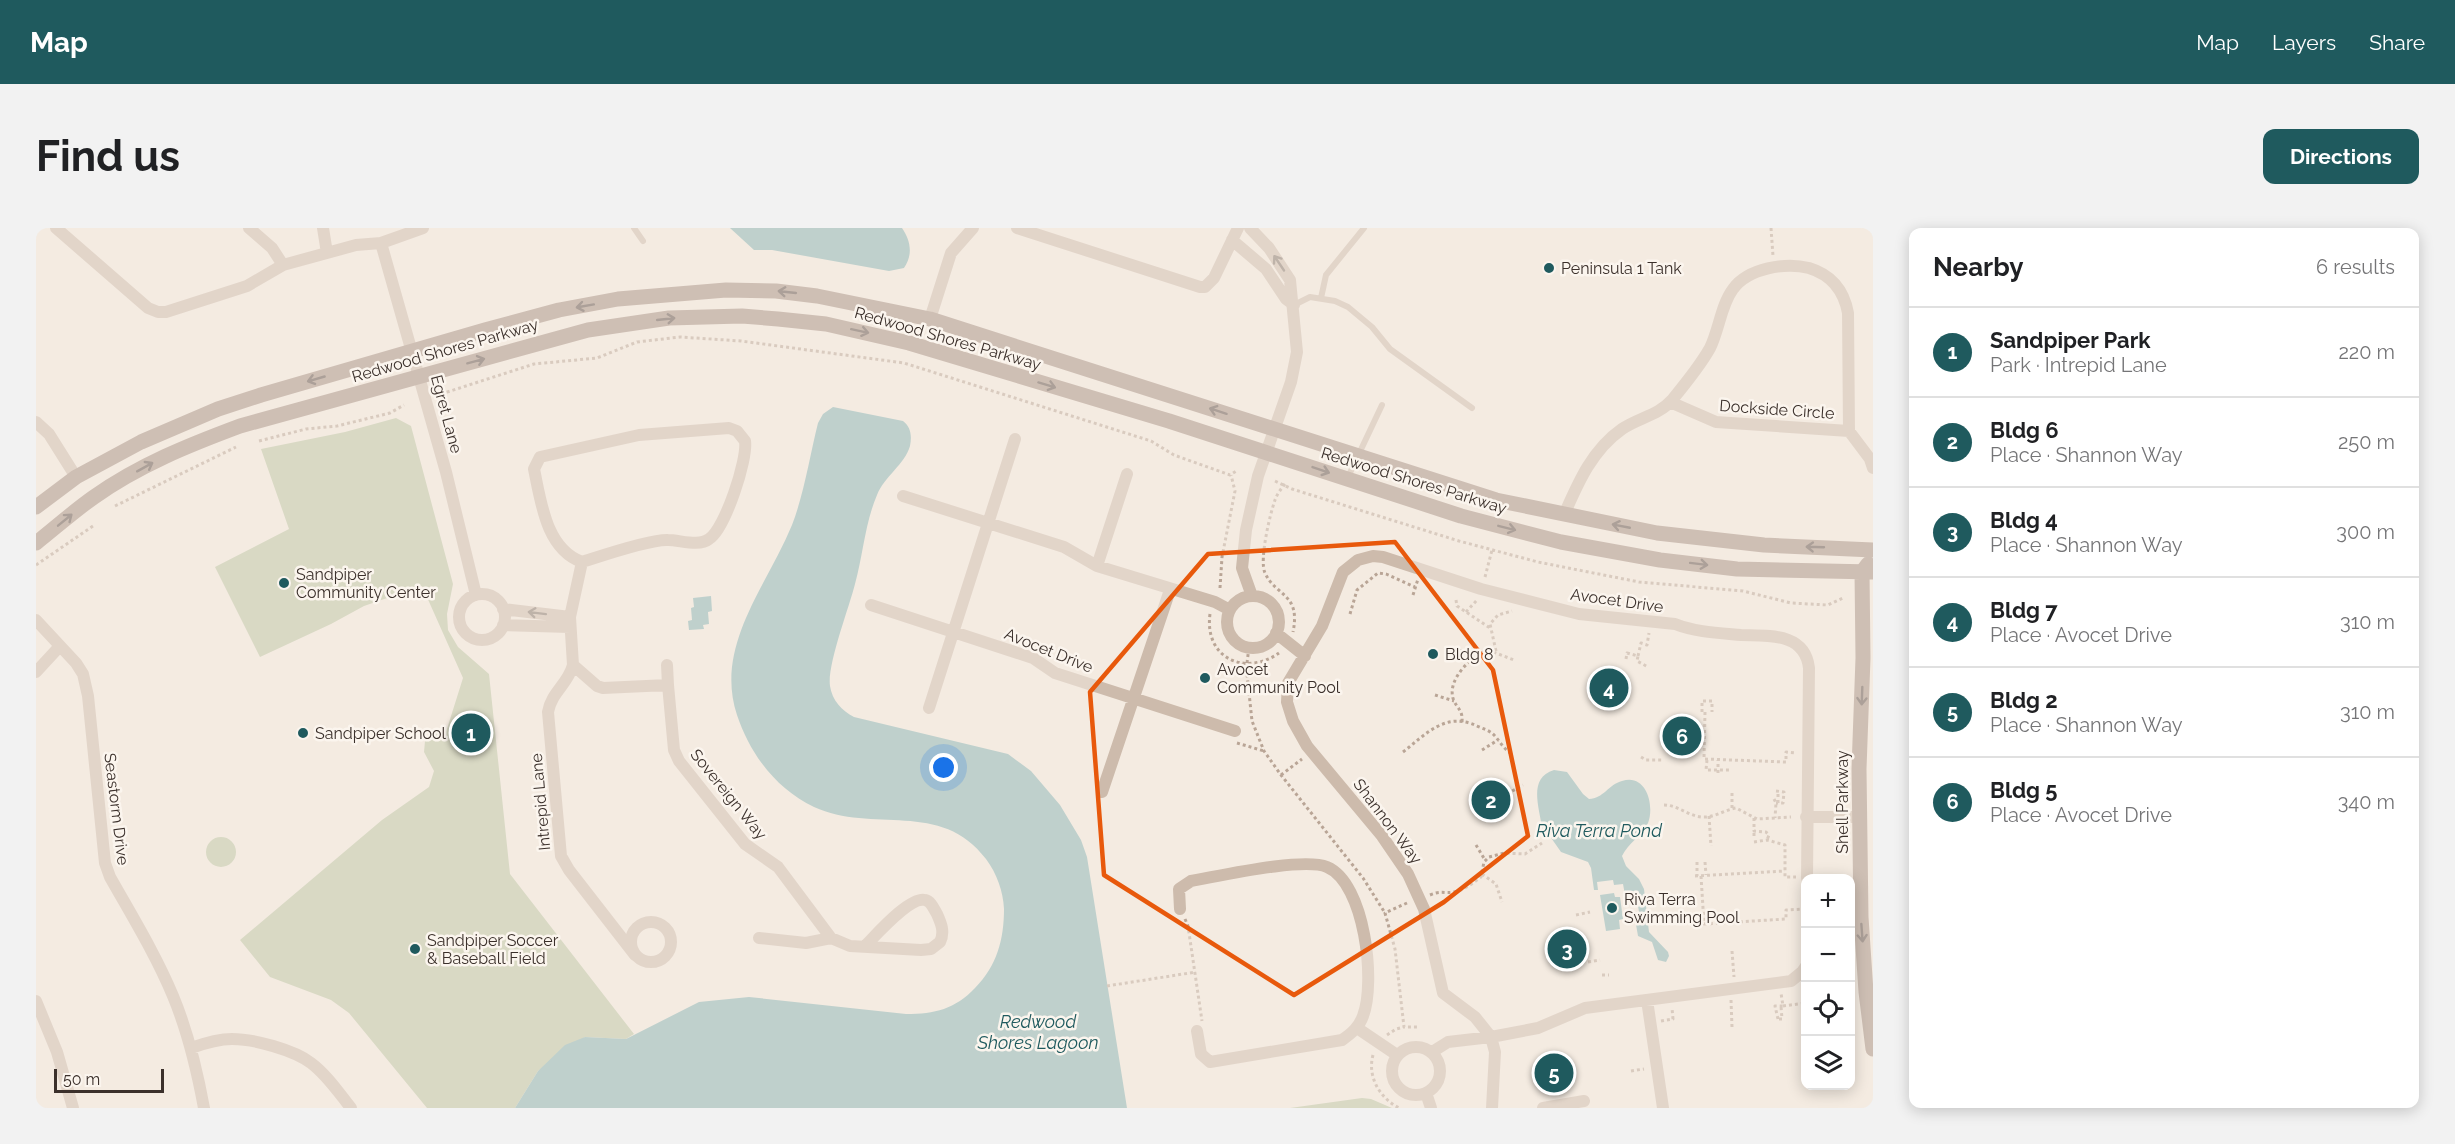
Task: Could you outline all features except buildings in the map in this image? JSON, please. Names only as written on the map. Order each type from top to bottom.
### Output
[{"type":"main road","name":"Redwood Shores Parkway","points":[[36,507],[76,477],[160,433],[218,409],[275,390],[559,310],[618,299],[726,290],[776,291],[817,296],[930,319],[1496,500],[1657,533],[1764,545],[1873,550]]},
{"type":"main road","name":"Redwood Shores Parkway","points":[[36,543],[94,496],[148,464],[195,443],[250,423],[570,334],[669,318],[704,316],[778,319],[826,324],[909,343],[1266,452],[1461,516],[1561,542],[1638,556],[1737,569],[1868,572]]},
{"type":"main road","points":[[94,496],[95,474],[101,464]]},
{"type":"main road","points":[[1868,572],[1873,557]]},
{"type":"main road","name":"Shell Parkway","points":[[1868,572],[1863,658],[1859,817],[1861,916],[1866,992],[1873,1049]]},
{"type":"street","points":[[56,228],[137,299],[153,311],[166,312],[247,286],[283,265],[356,245],[381,243],[423,228]]},
{"type":"street","points":[[249,228],[272,248],[283,265]]},
{"type":"street","points":[[323,228],[327,253]]},
{"type":"street","points":[[930,319],[951,253],[973,228]]},
{"type":"street","points":[[1017,228],[1052,234],[1200,287],[1205,287],[1214,278],[1235,234],[1266,269],[1286,299],[1294,305]]},
{"type":"street","points":[[1250,228],[1269,248],[1290,280],[1297,352],[1291,382],[1258,476],[1246,530],[1242,568],[1252,596]]},
{"type":"street","name":"Egret Lane","points":[[381,243],[446,472],[476,595]]},
{"type":"street","name":"Dockside Circle","points":[[1564,515],[1585,469],[1603,447],[1621,429],[1653,414],[1670,402],[1709,350],[1733,289],[1748,277],[1773,268],[1796,267],[1814,270],[1833,281],[1844,297],[1848,313],[1850,431],[1870,459],[1873,468]]},
{"type":"street","name":"Dockside Circle","points":[[1670,402],[1716,422],[1850,431]]},
{"type":"street","points":[[36,422],[49,434],[76,477]]},
{"type":"street","points":[[729,428],[737,431],[743,437],[746,443],[746,455],[742,474],[716,531],[709,539],[701,542],[666,539],[582,562],[567,554],[548,526],[534,469],[538,459],[544,455],[639,435],[729,428]]},
{"type":"street","points":[[929,708],[1015,439]]},
{"type":"street","points":[[1097,566],[1127,474]]},
{"type":"street","points":[[903,496],[1064,547],[1097,566],[1215,602],[1230,610]]},
{"type":"street","name":"Avocet Drive","points":[[1305,656],[1322,626],[1342,572],[1352,563],[1373,556],[1390,559],[1481,589],[1580,614],[1675,624],[1685,628],[1741,635],[1773,635],[1786,638],[1798,646],[1807,658],[1809,668],[1806,817]]},
{"type":"street","points":[[582,562],[570,622],[573,665],[603,688],[668,685]]},
{"type":"street","points":[[1102,792],[1170,590]]},
{"type":"street","points":[[503,609],[503,624],[496,635],[489,639],[474,639],[463,629],[459,615],[465,602],[476,595],[485,594],[493,597],[503,609],[570,622]]},
{"type":"street","points":[[1252,596],[1260,598],[1274,608],[1278,625],[1276,633],[1265,645],[1249,647],[1234,640],[1230,634],[1227,617],[1235,603],[1252,596]]},
{"type":"street","name":"Avocet Drive","points":[[871,605],[1033,658],[1055,673],[1133,698],[1231,736]]},
{"type":"street","name":"Seastorm Drive","points":[[36,620],[83,674],[88,696],[105,862],[110,877],[174,997],[191,1048],[204,1108]]},
{"type":"street","points":[[503,624],[570,622]]},
{"type":"street","points":[[1276,633],[1305,656]]},
{"type":"street","points":[[36,672],[60,646]]},
{"type":"street","name":"Shannon Way","points":[[1305,656],[1288,683],[1287,702],[1293,721],[1307,746],[1382,836],[1408,874],[1424,909],[1443,993],[1470,1012],[1491,1037]]},
{"type":"street","name":"Intrepid Lane","points":[[573,665],[568,678],[550,702],[548,712],[561,856],[635,955]]},
{"type":"street","name":"Sovereign Way","points":[[667,665],[674,750],[679,761],[745,844],[778,867],[831,938]]},
{"type":"street","points":[[1807,874],[1806,817],[1859,817]]},
{"type":"street","points":[[1180,909],[1179,889],[1191,881],[1308,863],[1332,870],[1350,890],[1365,946],[1367,999],[1363,1016],[1357,1028],[1342,1040],[1210,1062],[1202,1054],[1197,1031]]},
{"type":"street","points":[[759,938],[806,943],[831,938],[846,945],[865,946],[931,949],[943,937],[940,922],[929,902],[920,900],[909,904],[865,946]]},
{"type":"street","points":[[1432,1052],[1448,1042],[1538,1028],[1585,1008],[1780,982],[1797,978],[1801,973]]},
{"type":"street","points":[[1647,1000],[1662,1108]]},
{"type":"street","points":[[36,1001],[57,1052],[72,1108]]},
{"type":"street","points":[[1357,1028],[1397,1055]]},
{"type":"street","points":[[1491,1037],[1495,1052],[1492,1108]]},
{"type":"street","points":[[191,1048],[213,1041],[239,1039],[295,1054],[309,1061],[321,1072],[351,1108]]},
{"type":"street","points":[[1419,1046],[1432,1052],[1440,1066],[1440,1074],[1437,1082],[1426,1093],[1410,1094],[1397,1085],[1392,1071],[1397,1055],[1406,1048],[1419,1046]]},
{"type":"street","points":[[1426,1093],[1431,1108]]},
{"type":"street","points":[[1543,1108],[1584,1101]]},
{"type":"lane","points":[[634,228],[643,241]]},
{"type":"lane","points":[[1321,298],[1326,275],[1364,228]]},
{"type":"lane","points":[[1294,305],[1310,297],[1335,301],[1348,307],[1372,327],[1390,349],[1472,408]]},
{"type":"lane","points":[[1347,479],[1382,405]]},
{"type":"path","points":[[1771,228],[1773,268]]},
{"type":"path","points":[[441,393],[534,364],[597,358],[637,342],[680,337],[741,341],[903,363],[1151,441],[1174,455],[1230,475]]},
{"type":"path","points":[[259,441],[306,429],[337,426],[390,413],[404,405]]},
{"type":"path","points":[[115,506],[237,447]]},
{"type":"path","points":[[1230,475],[1238,470]]},
{"type":"path","points":[[1220,588],[1222,557],[1235,491],[1230,475]]},
{"type":"path","points":[[1285,484],[1274,504],[1263,564],[1267,577],[1286,595],[1292,606],[1295,619],[1293,634]]},
{"type":"path","points":[[36,565],[93,526]]},
{"type":"path","points":[[1484,579],[1492,550]]},
{"type":"path","points":[[1350,614],[1357,590],[1378,573],[1386,574],[1415,587]]},
{"type":"path","points":[[1466,612],[1479,596]]},
{"type":"path","points":[[1456,600],[1457,606],[1490,628]]},
{"type":"path","points":[[1496,651],[1490,628],[1492,621],[1498,615],[1513,610],[1523,613],[1525,600]]},
{"type":"path","points":[[1211,613],[1210,629],[1215,644],[1226,657],[1241,664],[1259,663],[1279,653]]},
{"type":"path","points":[[1648,667],[1637,661],[1641,644],[1647,645],[1650,623]]},
{"type":"path","points":[[1247,663],[1249,647]]},
{"type":"path","points":[[1453,648],[1465,652],[1470,660]]},
{"type":"path","points":[[1462,722],[1461,711],[1454,701],[1454,685],[1461,669],[1470,660],[1486,651],[1496,651],[1514,660]]},
{"type":"path","points":[[1626,659],[1627,653],[1638,656]]},
{"type":"path","points":[[1241,664],[1246,674],[1252,721],[1264,751],[1363,878],[1385,913]]},
{"type":"path","points":[[1436,695],[1454,701]]},
{"type":"path","points":[[1712,712],[1712,701],[1702,701],[1706,770],[1729,772],[1729,760]]},
{"type":"path","points":[[1403,752],[1439,724],[1447,721],[1470,722],[1486,730],[1510,753]]},
{"type":"path","points":[[1231,736],[1264,751]]},
{"type":"path","points":[[1482,750],[1498,740]]},
{"type":"path","points":[[1707,760],[1786,762],[1786,752],[1807,755]]},
{"type":"path","points":[[1281,775],[1306,756]]},
{"type":"path","points":[[1641,757],[1646,760],[1664,760]]},
{"type":"path","points":[[1718,760],[1718,771]]},
{"type":"path","points":[[1507,794],[1523,785]]},
{"type":"path","points":[[1732,790],[1732,808]]},
{"type":"path","points":[[1777,791],[1784,792],[1783,803],[1777,803]]},
{"type":"path","points":[[1774,799],[1777,803],[1775,819]]},
{"type":"path","points":[[1664,805],[1673,806],[1689,814],[1709,816],[1732,808],[1764,820],[1791,817]]},
{"type":"path","points":[[1709,816],[1711,846]]},
{"type":"path","points":[[1754,818],[1754,836]]},
{"type":"path","points":[[1754,831],[1766,832],[1769,835],[1767,840]]},
{"type":"path","points":[[1754,842],[1767,840],[1785,845],[1785,877],[1801,878]]},
{"type":"path","points":[[1476,845],[1485,860]]},
{"type":"path","points":[[1706,875],[1705,863],[1697,864],[1704,924],[1786,919],[1786,910],[1801,909]]},
{"type":"path","points":[[1698,876],[1785,871]]},
{"type":"path","points":[[1482,874],[1496,884],[1502,902]]},
{"type":"path","points":[[1180,909],[1188,926],[1203,1020],[1197,1031]]},
{"type":"path","points":[[1576,915],[1590,912]]},
{"type":"path","points":[[1732,951],[1732,1027]]},
{"type":"path","points":[[1588,962],[1600,960]]},
{"type":"path","points":[[1107,986],[1196,972]]},
{"type":"path","points":[[1602,975],[1609,975]]},
{"type":"path","points":[[1780,982],[1782,1006]]},
{"type":"path","points":[[1778,1019],[1775,1006],[1801,1004]]},
{"type":"path","points":[[1399,1108],[1382,1095],[1373,1079],[1371,1061],[1379,1043],[1392,1030],[1404,1028]]},
{"type":"highlighted area","points":[[1395,542],[1493,670],[1528,836],[1444,902],[1294,995],[1104,875],[1090,692],[1208,554]]},
{"type":"green space","points":[[396,418],[411,426],[453,584],[447,614],[448,630],[458,647],[489,674],[510,874],[634,1034],[626,1039],[585,1037],[538,1071],[515,1108],[427,1108],[349,1013],[331,1000],[270,977],[240,940],[382,820],[429,787],[434,771],[424,752],[425,741],[435,733],[446,732],[463,678],[422,586],[364,606],[260,657],[215,567],[289,529],[261,449],[345,432]]},
{"type":"green space","points":[[221,837],[232,841],[236,852],[232,863],[221,867],[210,863],[206,852],[210,841]]},
{"type":"green space","points":[[1362,1098],[1371,1099],[1392,1108],[1290,1108]]},
{"type":"water","points":[[730,228],[902,228],[909,243],[910,253],[904,268],[889,271],[772,250],[754,250]]},
{"type":"water","name":"Redwood Shores Lagoon","points":[[833,407],[903,421],[909,429],[911,439],[904,459],[880,488],[873,506],[855,584],[832,665],[830,686],[833,696],[845,712],[854,717],[1008,754],[1031,771],[1060,805],[1081,840],[1087,857],[1127,1108],[515,1108],[538,1071],[565,1045],[585,1037],[626,1039],[699,1002],[749,997],[906,1014],[926,1013],[944,1009],[960,1001],[983,980],[994,961],[1003,931],[1002,896],[999,883],[990,865],[968,841],[948,829],[927,823],[836,815],[814,807],[788,791],[766,769],[749,743],[737,715],[732,690],[732,665],[738,641],[746,617],[792,525],[818,423],[823,414]]},
{"type":"water","points":[[711,596],[712,611],[708,612],[709,624],[703,625],[704,629],[689,630],[688,621],[692,620],[691,608],[694,607],[693,598]]},
{"type":"water","name":"Riva Terra Pond","points":[[1554,770],[1567,772],[1589,799],[1598,797],[1617,783],[1630,780],[1643,786],[1647,792],[1650,808],[1648,823],[1622,856],[1626,866],[1639,879],[1644,889],[1649,932],[1668,952],[1666,962],[1658,960],[1652,942],[1638,936],[1634,913],[1639,912],[1636,893],[1625,895],[1623,884],[1614,885],[1613,880],[1597,882],[1598,890],[1594,890],[1588,862],[1561,852],[1542,828],[1538,786],[1546,774]]},
{"type":"water","name":"Riva Terra Swimming Pool","points":[[1614,893],[1615,897],[1620,897],[1623,919],[1619,920],[1620,929],[1606,931],[1600,895]]},
{"type":"place","name":"Peninsula 1 Tank","points":[[1549,268]]},
{"type":"place","name":"Sandpiper Community Center","points":[[284,583]]},
{"type":"place","name":"Bldg 8","points":[[1433,654]]},
{"type":"place","name":"Avocet Community Pool","points":[[1205,678]]},
{"type":"place","name":"Bldg 7","points":[[1609,688]]},
{"type":"place","name":"Sandpiper School","points":[[303,733]]},
{"type":"place","name":"Sandpiper Park","points":[[471,733]]},
{"type":"place","name":"Bldg 5","points":[[1682,736]]},
{"type":"place","name":"Bldg 6","points":[[1491,800]]},
{"type":"place","name":"Riva Terra Swimming Pool","points":[[1612,908]]},
{"type":"place","name":"Sandpiper Soccer & Baseball Field","points":[[415,949]]},
{"type":"place","name":"Bldg 4","points":[[1567,949]]},
{"type":"place","name":"Bldg 2","points":[[1554,1073]]}]
